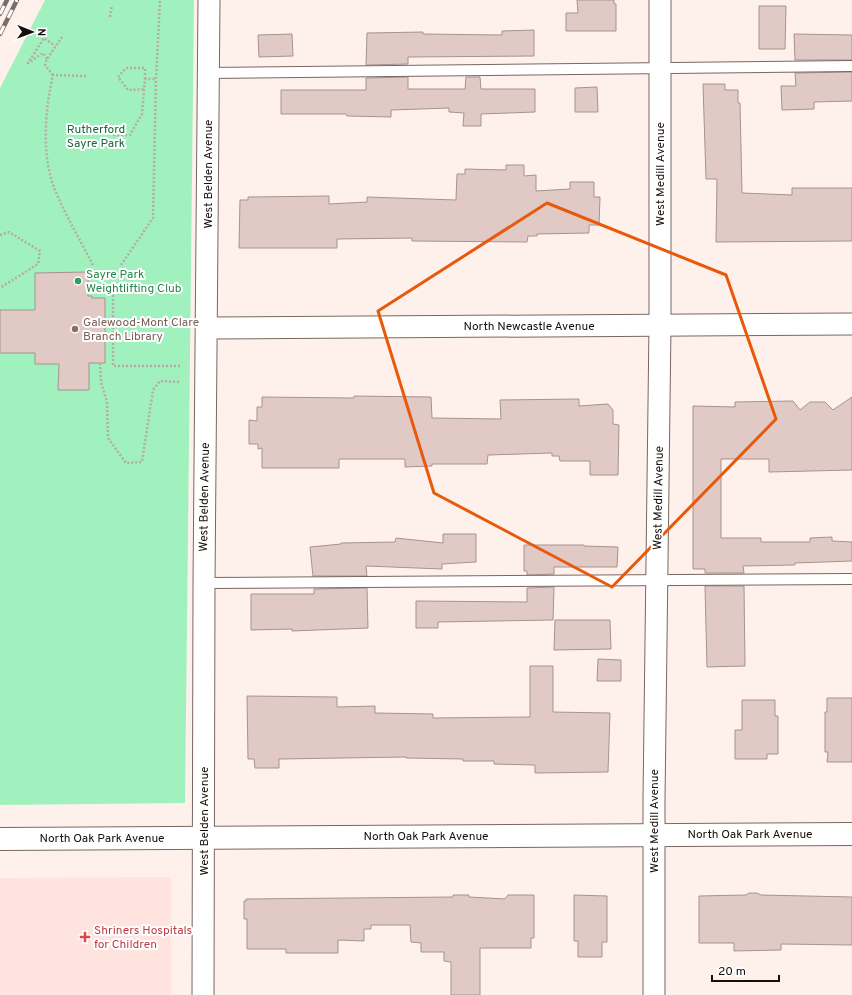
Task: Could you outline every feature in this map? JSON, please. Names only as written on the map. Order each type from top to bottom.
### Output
[{"type":"street","name":"West Belden Avenue","points":[[203,995],[205,838],[204,583],[209,0]]},
{"type":"street","name":"West Medill Avenue","points":[[654,995],[654,835],[660,325],[660,0]]},
{"type":"street","name":"North Newcastle Avenue","points":[[206,328],[852,324]]},
{"type":"street","name":"North Oak Park Avenue","points":[[0,839],[852,834]]},
{"type":"lane","points":[[208,73],[852,66]]},
{"type":"lane","points":[[204,583],[852,579]]},
{"type":"path","points":[[121,266],[153,218],[156,79],[160,0]]},
{"type":"path","points":[[110,17],[112,5]]},
{"type":"path","points":[[62,37],[47,59],[45,65],[54,75],[86,76]]},
{"type":"path","points":[[47,59],[43,53],[28,63],[44,38],[56,46]]},
{"type":"path","points":[[113,135],[130,135],[142,114],[145,79],[145,68],[126,68],[118,77],[128,90],[144,89]]},
{"type":"path","points":[[54,75],[49,94],[46,152],[55,189],[93,265]]},
{"type":"path","points":[[145,79],[156,79]]},
{"type":"path","points":[[0,235],[9,232],[40,251],[38,264],[0,288]]},
{"type":"path","points":[[180,366],[113,366],[112,293],[181,292]]},
{"type":"path","points":[[100,363],[101,382],[107,402],[108,438],[126,463],[142,462],[153,390],[160,381],[180,382]]},
{"type":"highlighted area","points":[[547,203],[726,275],[776,419],[612,587],[434,493],[378,311]]},
{"type":"shaded area","name":"Shriners Hospitals for Children","points":[[171,877],[171,995],[0,995],[0,878]]},
{"type":"green space","name":"Rutherford Sayre Park","points":[[45,0],[194,0],[185,803],[0,805],[0,88]]},
{"type":"building","points":[[577,0],[614,0],[614,4],[616,4],[616,31],[566,31],[566,13],[578,13]]},
{"type":"building","points":[[759,6],[786,6],[785,49],[759,49]]},
{"type":"building","points":[[534,30],[534,56],[408,57],[408,64],[366,65],[367,33],[423,32],[423,34],[502,35],[502,31]]},
{"type":"building","points":[[292,34],[293,56],[259,57],[258,35]]},
{"type":"building","points":[[794,34],[852,35],[852,60],[795,60]]},
{"type":"building","points":[[852,72],[852,101],[814,102],[814,109],[782,110],[781,86],[796,86],[795,73]]},
{"type":"building","points":[[408,77],[408,89],[465,89],[466,77],[480,77],[481,89],[535,89],[535,112],[481,114],[481,126],[463,126],[464,113],[449,112],[449,108],[391,110],[391,117],[347,116],[346,114],[281,114],[281,90],[366,90],[366,78]]},
{"type":"building","points":[[703,84],[725,84],[725,90],[738,90],[738,103],[740,103],[742,193],[792,195],[792,188],[852,188],[852,241],[716,242],[717,179],[706,179]]},
{"type":"building","points":[[597,87],[598,112],[575,112],[575,88]]},
{"type":"building","points":[[506,165],[524,165],[524,176],[536,175],[536,191],[570,189],[570,182],[594,182],[594,197],[600,197],[599,225],[589,225],[589,233],[537,234],[537,236],[528,236],[527,242],[412,241],[412,238],[337,239],[337,248],[239,248],[240,200],[248,200],[248,197],[329,196],[329,204],[367,202],[367,197],[456,200],[457,174],[465,174],[465,169],[506,170]]},
{"type":"building","points":[[88,272],[88,296],[92,296],[92,298],[105,298],[105,363],[89,363],[89,390],[58,390],[59,364],[35,364],[35,353],[0,353],[0,310],[35,310],[35,273]]},
{"type":"building","points":[[354,396],[431,397],[432,418],[501,419],[500,400],[579,399],[579,406],[608,404],[613,410],[613,424],[619,425],[618,475],[590,475],[590,461],[560,461],[559,456],[552,456],[552,453],[488,455],[487,464],[432,464],[432,466],[405,467],[405,459],[339,459],[339,468],[262,468],[262,448],[258,449],[258,444],[249,444],[249,420],[257,421],[257,407],[262,407],[262,397],[354,398]]},
{"type":"building","points":[[852,397],[852,470],[769,472],[769,459],[721,459],[721,538],[761,538],[761,542],[810,542],[810,538],[832,537],[832,541],[852,542],[852,561],[795,563],[795,565],[743,566],[744,573],[705,573],[705,569],[693,569],[693,406],[735,407],[735,402],[793,401],[800,410],[810,402],[825,402],[833,410]]},
{"type":"building","points":[[443,534],[476,534],[476,562],[442,564],[442,569],[366,566],[367,576],[313,576],[310,547],[341,543],[395,542],[396,538],[443,543]]},
{"type":"building","points":[[524,545],[584,545],[618,547],[617,567],[554,567],[554,574],[527,575],[527,571],[524,571]]},
{"type":"building","points":[[705,586],[744,586],[745,666],[707,667]]},
{"type":"building","points":[[554,587],[553,620],[438,622],[438,628],[416,628],[416,601],[527,602],[527,588]]},
{"type":"building","points":[[367,588],[368,628],[292,631],[292,629],[251,630],[251,594],[314,594],[314,589]]},
{"type":"building","points":[[555,620],[610,620],[611,649],[554,650]]},
{"type":"building","points":[[598,659],[621,660],[621,681],[597,681]]},
{"type":"building","points":[[530,666],[553,666],[553,712],[610,713],[608,772],[535,773],[535,765],[494,764],[494,761],[463,761],[463,759],[406,757],[279,759],[279,768],[255,768],[254,759],[248,759],[247,696],[337,697],[337,707],[375,706],[375,713],[433,714],[433,718],[530,717]]},
{"type":"building","points":[[827,698],[852,698],[852,762],[827,762],[828,752],[825,752],[825,712],[827,712]]},
{"type":"building","points":[[742,700],[775,700],[775,716],[778,716],[778,754],[767,754],[767,759],[735,759],[735,730],[742,730]]},
{"type":"building","points":[[749,893],[757,893],[761,895],[852,897],[852,945],[781,944],[781,950],[734,951],[734,943],[699,943],[699,896],[746,895]]},
{"type":"building","points":[[453,895],[469,895],[469,897],[505,899],[508,895],[534,895],[534,938],[531,938],[531,948],[480,948],[480,995],[451,995],[451,962],[444,961],[444,952],[421,952],[421,943],[411,942],[410,925],[371,925],[371,929],[364,929],[364,941],[338,940],[338,953],[286,953],[286,949],[247,949],[247,919],[244,919],[244,901],[246,901],[246,899],[453,897]]},
{"type":"building","points":[[574,895],[607,896],[607,942],[602,942],[602,957],[578,957],[578,941],[574,941]]},
{"type":"railway","points":[[0,14],[7,0]]},
{"type":"railway","points":[[0,34],[17,0]]},
{"type":"place","name":"Sayre Park Weightlifting Club","points":[[78,281]]},
{"type":"place","name":"Galewood-Mont Clare Branch Library","points":[[75,329]]},
{"type":"place","name":"Shriners Hospitals for Children","points":[[85,937]]}]
